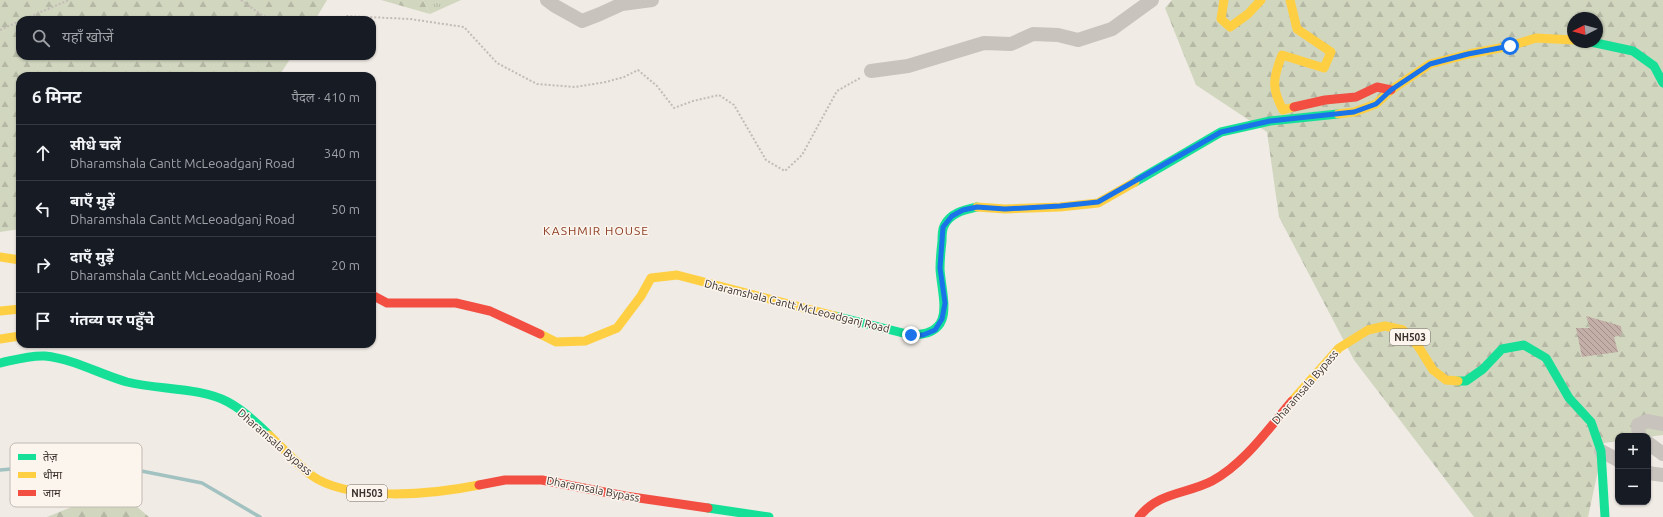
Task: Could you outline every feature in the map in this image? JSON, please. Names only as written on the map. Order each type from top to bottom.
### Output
[{"type":"main road","points":[[1224,0],[1221,19],[1230,27],[1248,14],[1261,0]]},
{"type":"main road","points":[[1290,0],[1297,29],[1331,52],[1324,68],[1282,55],[1274,76],[1275,96],[1283,110],[1325,100],[1356,97],[1377,87],[1391,90]]},
{"type":"main road","name":"Dharamshala Cantt McLeoadganj Road","points":[[376,297],[388,303],[456,304],[490,311],[556,342],[585,342],[617,328],[641,296],[651,278],[677,275],[911,335],[923,335],[935,330],[942,319],[945,303],[940,268],[943,227],[952,216],[963,210],[977,207],[1005,209],[1098,202],[1221,132],[1270,121],[1354,112],[1376,104],[1391,90],[1430,64],[1468,54],[1510,46],[1536,38],[1567,40]]},
{"type":"main road","points":[[1603,45],[1633,51],[1654,66],[1663,83]]},
{"type":"main road","points":[[0,257],[16,259]]},
{"type":"main road","points":[[0,311],[16,309]]},
{"type":"main road","name":"Dharamsala Bypass","points":[[1139,517],[1146,508],[1165,497],[1212,480],[1241,460],[1340,348],[1368,330],[1385,326],[1403,330],[1418,346],[1433,370],[1446,380],[1466,381],[1483,369],[1502,349],[1524,345],[1546,358],[1569,398],[1591,422],[1601,451],[1605,517]]},
{"type":"main road","points":[[0,339],[16,337]]},
{"type":"main road","name":"Dharamsala Bypass","points":[[0,363],[21,358],[44,356],[70,360],[97,372],[128,382],[203,394],[228,402],[254,421],[312,475],[334,487],[365,493],[424,493],[451,491],[505,480],[542,480],[625,496],[768,517]]},
{"type":"street","points":[[547,0],[582,21],[622,4],[652,0]]},
{"type":"street","points":[[871,71],[908,66],[984,43],[1011,44],[1033,34],[1058,35],[1078,40],[1112,28],[1152,0]]},
{"type":"street","points":[[1639,433],[1638,426],[1647,421],[1663,424]]},
{"type":"street","points":[[1651,445],[1663,454]]},
{"type":"street","points":[[1601,451],[1615,458]]},
{"type":"street","points":[[1651,473],[1663,475]]},
{"type":"path","points":[[31,16],[69,0]]},
{"type":"path","points":[[241,0],[264,16]]},
{"type":"path","points":[[376,17],[410,19],[464,27],[497,63],[537,84],[575,87],[606,82],[624,77],[638,70],[657,86],[674,108],[693,101],[719,95],[734,105],[766,160],[785,171],[802,155],[837,91],[871,71]]},
{"type":"path","points":[[0,30],[16,22]]},
{"type":"green space","points":[[0,0],[327,0],[317,16],[16,16],[16,60],[289,60],[282,72],[16,72],[16,230],[0,232]]},
{"type":"green space","points":[[381,0],[423,0],[430,14]]},
{"type":"green space","points":[[423,0],[461,0],[430,14]]},
{"type":"green space","points":[[1172,0],[1663,0],[1663,435],[1651,437],[1651,433],[1615,433],[1615,441],[1604,443],[1588,517],[1474,517],[1354,360],[1279,217],[1267,132],[1196,85],[1165,8]]},
{"type":"green space","points":[[72,507],[137,507],[149,517],[47,517]]},
{"type":"building","points":[[1586,316],[1621,326],[1622,335],[1614,337],[1618,352],[1582,357],[1576,328],[1590,328]]},
{"type":"waterway","points":[[0,470],[10,469]]},
{"type":"waterway","points":[[142,471],[202,483],[260,517]]},
{"type":"traffic: fast","points":[[1603,45],[1633,51],[1654,66],[1663,83]]},
{"type":"traffic: fast","points":[[1135,182],[1221,132],[1270,121],[1338,114]]},
{"type":"traffic: fast","points":[[835,316],[911,335],[926,333],[935,329],[941,322],[944,313],[940,269],[943,228],[954,215],[977,207]]},
{"type":"traffic: fast","points":[[1458,381],[1466,381],[1483,369],[1502,349],[1524,345],[1546,358],[1569,398],[1591,422],[1601,451],[1605,517]]},
{"type":"traffic: fast","points":[[0,363],[28,357],[45,356],[76,363],[106,375],[139,385],[192,391],[217,397],[234,405],[250,417],[269,435]]},
{"type":"traffic: fast","points":[[708,508],[769,517]]},
{"type":"traffic: slow","points":[[1224,0],[1221,19],[1230,27],[1248,14],[1261,0]]},
{"type":"traffic: slow","points":[[1290,0],[1297,29],[1331,52],[1324,68],[1282,55],[1275,77],[1275,89],[1283,110],[1294,107]]},
{"type":"traffic: slow","points":[[1338,114],[1354,112],[1376,104],[1391,90],[1430,64],[1510,46],[1536,38],[1567,40]]},
{"type":"traffic: slow","points":[[977,207],[1005,209],[1060,207],[1098,203],[1135,182]]},
{"type":"traffic: slow","points":[[0,257],[16,259]]},
{"type":"traffic: slow","points":[[540,334],[556,342],[585,341],[617,328],[641,296],[651,278],[677,275],[835,316]]},
{"type":"traffic: slow","points":[[0,311],[16,309]]},
{"type":"traffic: slow","points":[[1292,401],[1339,348],[1368,330],[1385,326],[1403,330],[1418,346],[1433,370],[1446,380],[1458,381]]},
{"type":"traffic: slow","points":[[0,339],[16,337]]},
{"type":"traffic: slow","points":[[269,435],[311,475],[327,484],[347,490],[393,494],[440,491],[479,485]]},
{"type":"traffic: jam","points":[[1294,107],[1325,100],[1356,97],[1377,87],[1391,90]]},
{"type":"traffic: jam","points":[[376,297],[387,303],[456,303],[490,311],[540,334]]},
{"type":"traffic: jam","points":[[1139,517],[1147,509],[1164,498],[1202,485],[1224,474],[1255,445],[1292,401]]},
{"type":"traffic: jam","points":[[479,485],[505,480],[542,480],[625,496],[708,508]]},
{"type":"district","name":"KASHMIR HOUSE","points":[[596,231]]},
{"type":"route","points":[[911,335],[923,335],[935,330],[942,319],[945,303],[940,268],[943,227],[952,216],[963,210],[977,207],[1005,209],[1098,202],[1221,132],[1270,121],[1354,112],[1376,104],[1391,90],[1430,64],[1468,54],[1510,46]]}]
